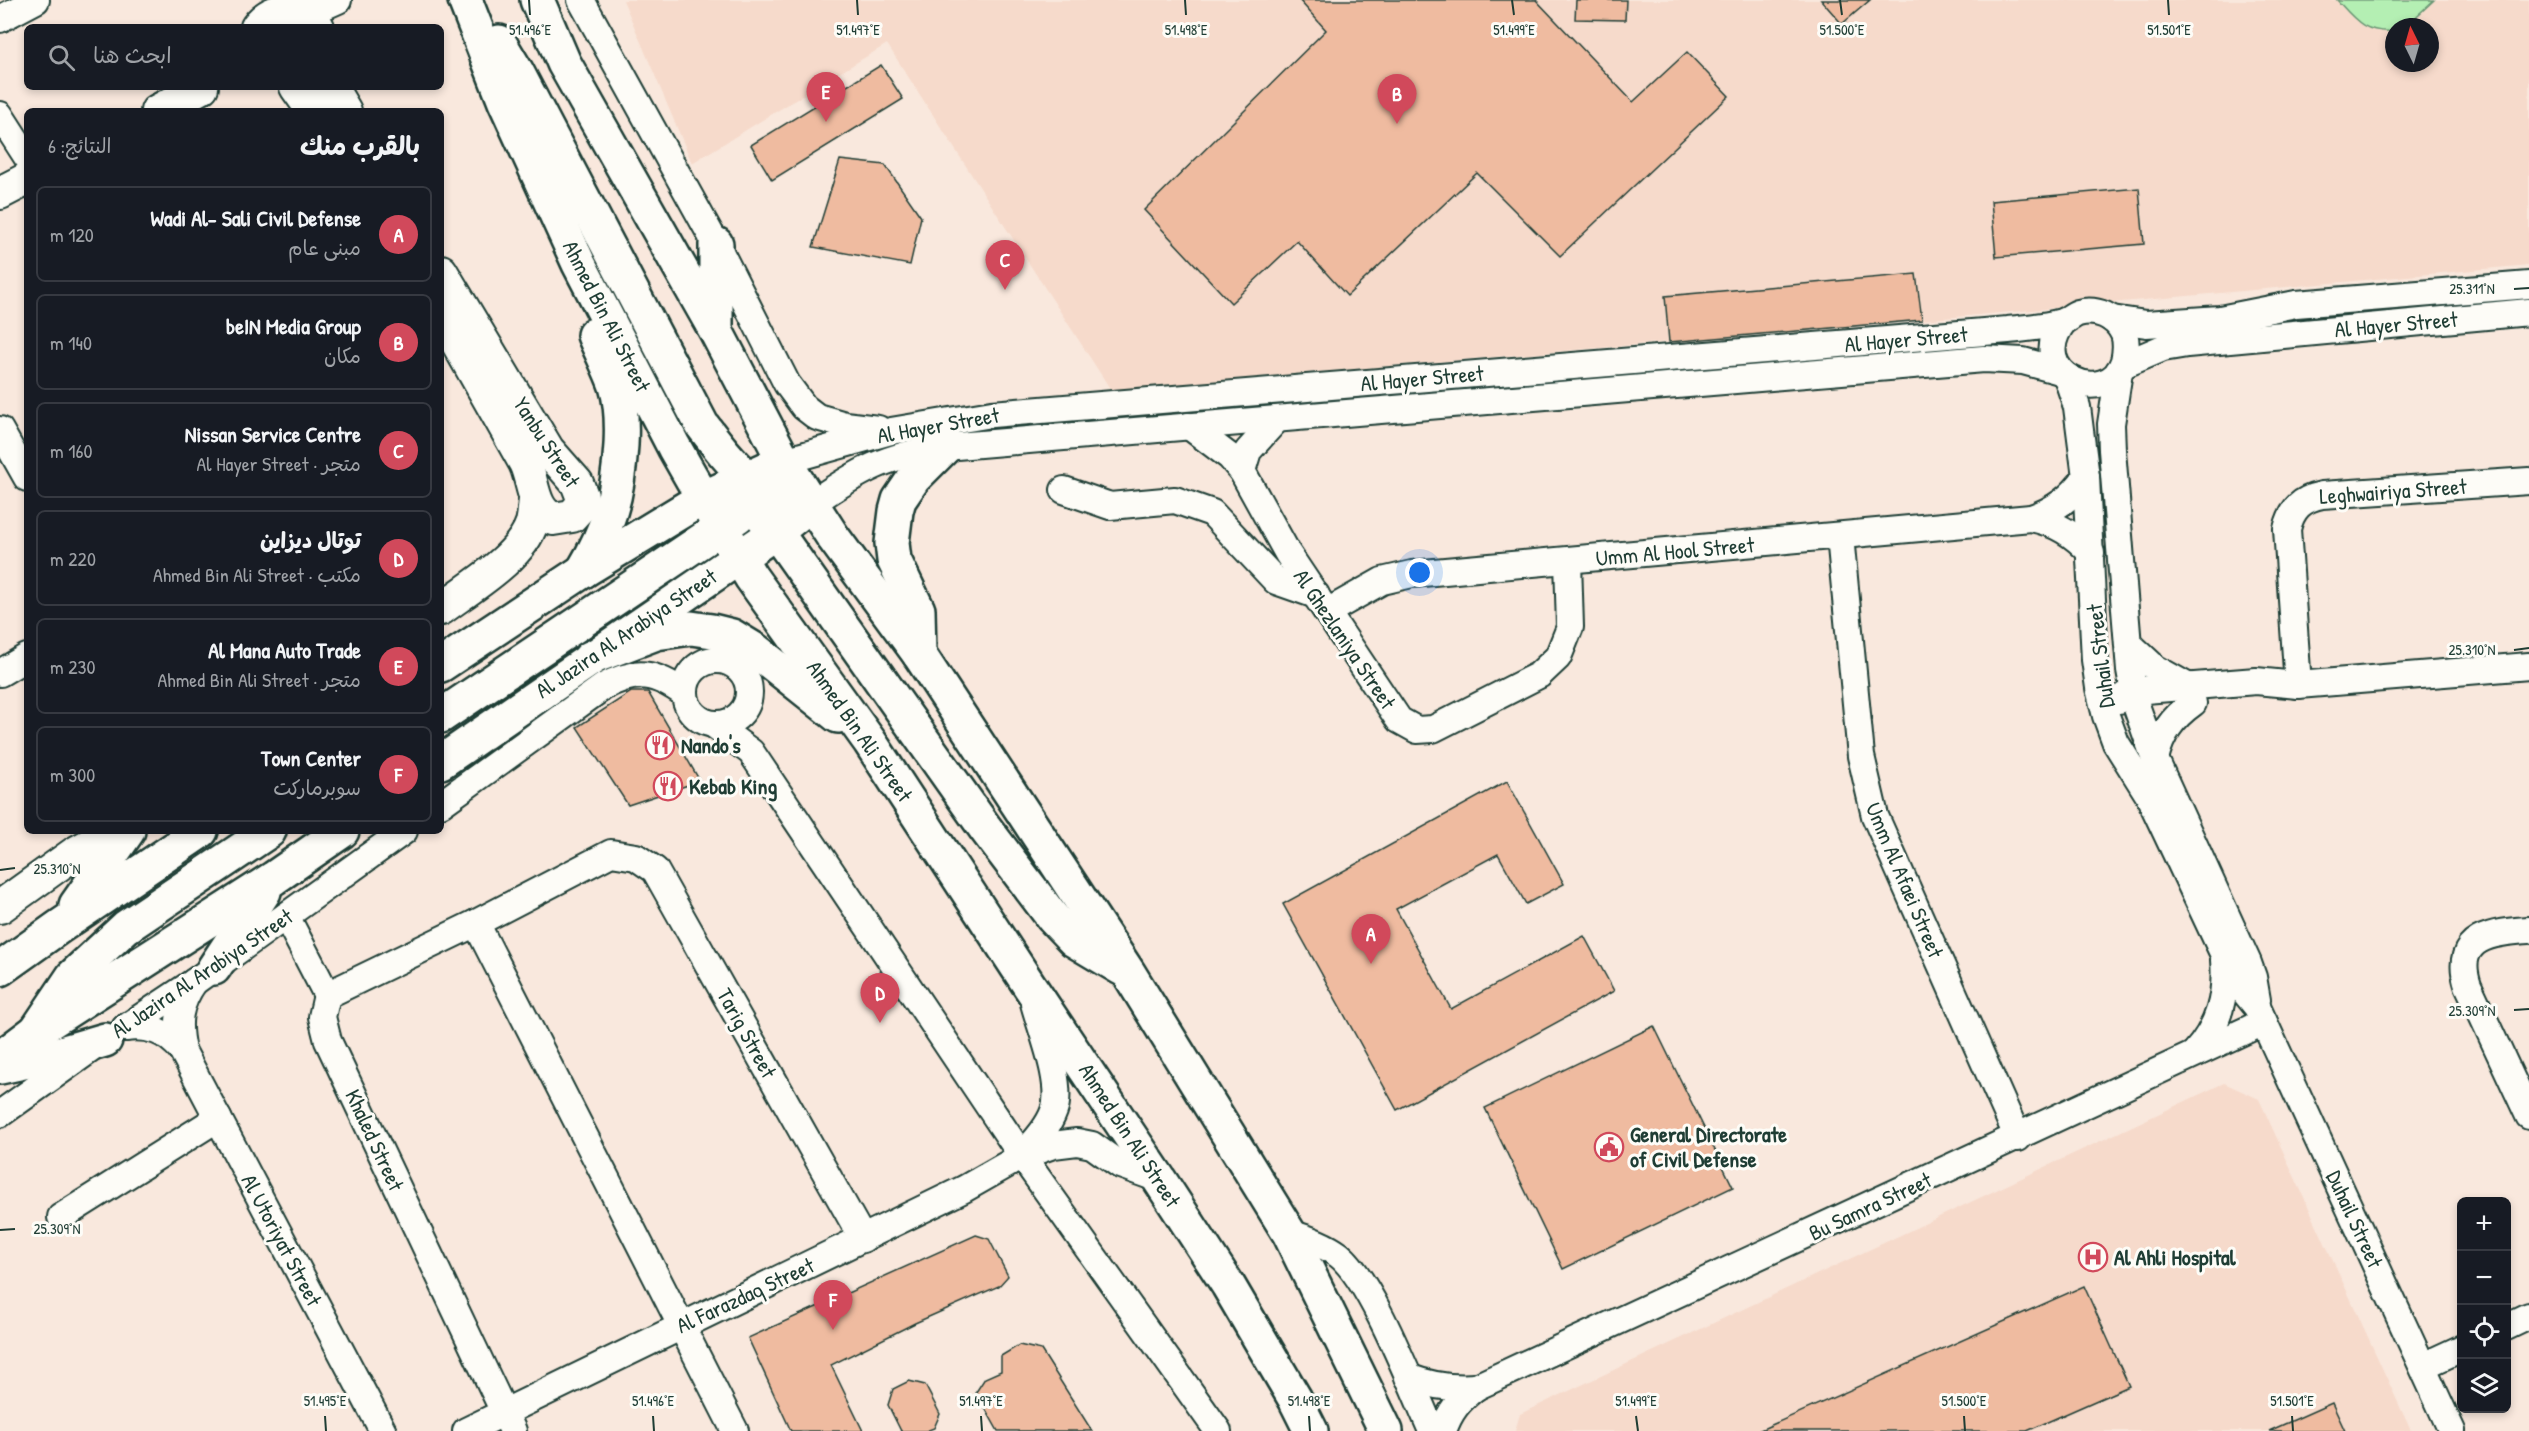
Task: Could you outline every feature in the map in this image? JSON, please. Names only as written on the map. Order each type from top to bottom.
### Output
[{"type":"main road","name":"Ahmed Bin Ali Street","points":[[465,0],[505,102],[579,264],[703,498],[751,577],[870,742],[1159,1179],[1228,1285],[1311,1431]]},
{"type":"main road","points":[[473,0],[517,72],[702,425],[756,492],[776,532],[985,828],[1053,918],[1074,940],[1128,972]]},
{"type":"main road","points":[[537,0],[564,63],[716,331],[784,461],[811,504],[919,654],[1128,972],[1288,1233],[1386,1431]]},
{"type":"main road","points":[[489,60],[499,115],[515,166],[616,386],[622,421],[620,474],[613,507],[600,540],[583,571]]},
{"type":"main road","points":[[716,244],[716,331]]},
{"type":"main road","points":[[919,654],[918,610],[894,560],[892,543],[896,511],[899,500],[914,478],[945,447]]},
{"type":"main road","points":[[444,663],[583,571],[703,498],[725,494],[746,499],[778,478],[784,461]]},
{"type":"main road","points":[[756,492],[790,502],[811,504]]},
{"type":"main road","points":[[444,714],[721,527],[756,492]]},
{"type":"main road","name":"Al Jazira Al Arabiya Street","points":[[444,760],[776,532],[811,504]]},
{"type":"main road","points":[[590,658],[657,633],[692,628],[732,636],[755,650],[870,742]]},
{"type":"main road","points":[[59,927],[114,855],[126,834]]},
{"type":"main road","points":[[0,969],[197,834]]},
{"type":"main road","points":[[36,1030],[74,976],[126,927],[265,834]]},
{"type":"main road","name":"Al Jazira Al Arabiya Street","points":[[0,1058],[36,1030],[274,878],[338,834]]},
{"type":"main road","points":[[204,975],[274,878]]},
{"type":"main road","points":[[0,1067],[47,1057],[115,1034]]},
{"type":"street","points":[[0,19],[36,0]]},
{"type":"street","points":[[277,14],[320,8],[338,0]]},
{"type":"street","points":[[581,0],[716,244],[787,384],[804,406],[817,417],[838,423],[891,431]]},
{"type":"street","points":[[163,108],[196,90]]},
{"type":"street","points":[[298,90],[311,108]]},
{"type":"street","points":[[333,90],[343,108]]},
{"type":"street","points":[[0,115],[24,152]]},
{"type":"street","points":[[0,193],[24,181]]},
{"type":"street","name":"Yanbu Street","points":[[444,276],[548,450],[577,483],[582,500],[575,514],[555,520],[548,517],[535,500],[532,482],[525,463],[444,319]]},
{"type":"street","name":"Al Hayer Street","points":[[2112,319],[2146,324],[2220,319],[2296,304],[2529,285]]},
{"type":"street","points":[[2085,312],[2104,314],[2112,319],[2124,334],[2126,342],[2121,368],[2110,379],[2100,384],[2077,383],[2063,374],[2053,350],[2053,340],[2064,321],[2085,312]]},
{"type":"street","name":"Al Hayer Street","points":[[2121,368],[2163,348],[2187,344],[2529,312]]},
{"type":"street","name":"Al Hayer Street","points":[[784,461],[891,431],[951,420],[1044,409],[2008,330],[2064,321]]},
{"type":"street","name":"Al Hayer Street","points":[[811,504],[849,477],[868,467],[917,451],[945,447],[1984,359],[2023,361],[2063,374]]},
{"type":"street","name":"Duhail Street","points":[[2121,368],[2111,424],[2128,643],[2116,743],[2148,794],[2239,985],[2260,1014],[2452,1431]]},
{"type":"street","name":"Duhail Street","points":[[2063,374],[2076,407],[2086,477],[2091,553],[2119,703],[2155,759],[2248,963],[2260,1014]]},
{"type":"street","points":[[1242,471],[1248,451],[1277,419]]},
{"type":"street","name":"Al Ghezlaniya Street","points":[[1190,426],[1230,457],[1242,471],[1254,495],[1322,604],[1399,720],[1417,730],[1433,729],[1539,675],[1557,657],[1570,627],[1568,561]]},
{"type":"street","points":[[0,430],[24,473]]},
{"type":"street","name":"Umm Al Hool Street","points":[[2031,519],[2056,507],[2073,494],[2086,477]]},
{"type":"street","name":"Leghwairiya Street","points":[[2298,685],[2288,528],[2291,516],[2298,505],[2309,497],[2322,495],[2529,481]]},
{"type":"street","points":[[1064,490],[1110,506],[1175,500],[1212,513],[1275,581],[1322,604]]},
{"type":"street","points":[[444,607],[497,567],[524,540],[532,523],[535,500]]},
{"type":"street","name":"Umm Al Hool Street","points":[[1322,604],[1397,577],[2031,519],[2052,524],[2071,533],[2091,553]]},
{"type":"street","name":"Umm Al Afaei Street","points":[[1840,536],[1861,756],[1872,806],[2018,1138]]},
{"type":"street","points":[[2128,643],[2191,695]]},
{"type":"street","points":[[0,673],[24,659]]},
{"type":"street","points":[[713,724],[724,724],[734,720],[742,713],[750,695],[746,676],[731,663],[712,660],[702,664],[688,677],[685,694],[688,706],[694,715],[713,724],[750,752],[1022,1156],[1218,1431]]},
{"type":"street","points":[[2119,703],[2191,695],[2256,681],[2298,685],[2529,666]]},
{"type":"street","name":"Al Jazira Al Arabiya Street","points":[[444,802],[618,678],[636,674],[653,676],[670,683],[685,694]]},
{"type":"street","points":[[2155,759],[2164,733],[2191,695]]},
{"type":"street","points":[[742,713],[750,752]]},
{"type":"street","points":[[0,907],[75,853],[110,834]]},
{"type":"street","name":"Al Jazira Al Arabiya Street","points":[[0,1114],[204,975],[400,834]]},
{"type":"street","name":"Tarig Street","points":[[476,923],[611,853],[636,857],[655,870],[863,1239]]},
{"type":"street","points":[[286,916],[327,995],[476,923],[735,1431]]},
{"type":"street","points":[[2529,930],[2490,933],[2480,938],[2467,954],[2465,964],[2468,985],[2529,1116]]},
{"type":"street","points":[[2193,1056],[2210,1033],[2222,1007],[2225,979],[2223,954]]},
{"type":"street","name":"Al Utoriyat Street","points":[[182,1050],[178,1020],[180,1006],[204,975]]},
{"type":"street","name":"Al Farazdaq Street","points":[[1022,1156],[1050,1120],[1056,1102],[1054,1077],[1029,985]]},
{"type":"street","name":"Khaled Street","points":[[327,995],[322,1017],[328,1041],[509,1421]]},
{"type":"street","name":"Bu Samra Street","points":[[1443,1431],[1449,1414],[1461,1399],[1476,1387],[2193,1056],[2260,1014]]},
{"type":"street","name":"Al Utoriyat Street","points":[[115,1034],[144,1027],[162,1031],[172,1038],[182,1050],[383,1431]]},
{"type":"street","points":[[60,1217],[218,1118]]},
{"type":"street","name":"Al Farazdaq Street","points":[[466,1431],[509,1421],[681,1325],[964,1189],[1022,1156],[1065,1143],[1086,1143],[1120,1165],[1159,1179]]},
{"type":"street","points":[[1288,1233],[1311,1239],[1326,1247],[1340,1256],[1352,1269],[1374,1305],[1432,1431]]},
{"type":"street","points":[[2511,1325],[2529,1316]]},
{"type":"street","points":[[2423,1366],[2457,1350]]},
{"type":"street","name":"Bu Samra Street","points":[[1408,1377],[1430,1385],[1452,1389],[1476,1387]]},
{"type":"shaded area","points":[[623,0],[2529,0],[2529,265],[1111,390],[887,44],[692,163]]},
{"type":"shaded area","name":"Al Ahli Hospital","points":[[2224,1083],[2259,1099],[2411,1431],[1515,1431],[1520,1414]]},
{"type":"green space","points":[[2337,0],[2434,0],[2415,18],[2385,18],[2385,31],[2368,28]]},
{"type":"building","points":[[1299,0],[1536,0],[1633,102],[1687,52],[1729,96],[1560,256],[1477,173],[1347,296],[1297,241],[1231,303],[1144,210],[1326,30]]},
{"type":"building","points":[[1576,0],[1626,0],[1625,20],[1575,19]]},
{"type":"building","points":[[1821,0],[1870,0],[1842,24]]},
{"type":"building","points":[[881,65],[903,99],[772,180],[751,145]]},
{"type":"building","points":[[840,160],[885,165],[921,217],[910,265],[813,247]]},
{"type":"building","points":[[2139,188],[2144,244],[1996,257],[1991,201]]},
{"type":"building","points":[[1916,274],[1922,320],[1669,342],[1665,296]]},
{"type":"building","points":[[631,692],[648,692],[700,781],[628,805],[577,727]]},
{"type":"building","points":[[1507,781],[1564,884],[1526,904],[1498,854],[1396,909],[1451,1009],[1584,936],[1614,991],[1397,1110],[1283,904]]},
{"type":"building","name":"General Directorate of Civil Defense","points":[[1654,1026],[1733,1187],[1563,1269],[1485,1108]]},
{"type":"building","points":[[976,1235],[989,1239],[1008,1276],[999,1286],[915,1323],[831,1365],[863,1431],[791,1431],[748,1338]]},
{"type":"building","points":[[2084,1286],[2129,1386],[2027,1431],[1758,1431]]},
{"type":"building","points":[[1019,1345],[1041,1350],[1092,1431],[998,1431],[976,1392],[985,1378],[1001,1371],[1001,1356]]},
{"type":"building","points":[[909,1381],[925,1385],[940,1414],[934,1428],[926,1431],[901,1431],[888,1405],[893,1389]]},
{"type":"building","points":[[2332,1403],[2345,1431],[2269,1431]]},
{"type":"place","name":"Al Mana Auto Trade","points":[[826,122]]},
{"type":"place","name":"beIN Media Group","points":[[1397,124]]},
{"type":"place","name":"Nissan Service Centre","points":[[1005,290]]},
{"type":"place","name":"Nando's","points":[[660,745]]},
{"type":"place","name":"Kebab King","points":[[668,786]]},
{"type":"place","name":"Wadi Al- Sali Civil Defense","points":[[1371,964]]},
{"type":"place","name":"توتال ديزاين","points":[[880,1023]]},
{"type":"place","name":"General Directorate of Civil Defense","points":[[1609,1147]]},
{"type":"place","name":"Al Ahli Hospital","points":[[2093,1257]]},
{"type":"place","name":"Town Center","points":[[833,1330]]}]
